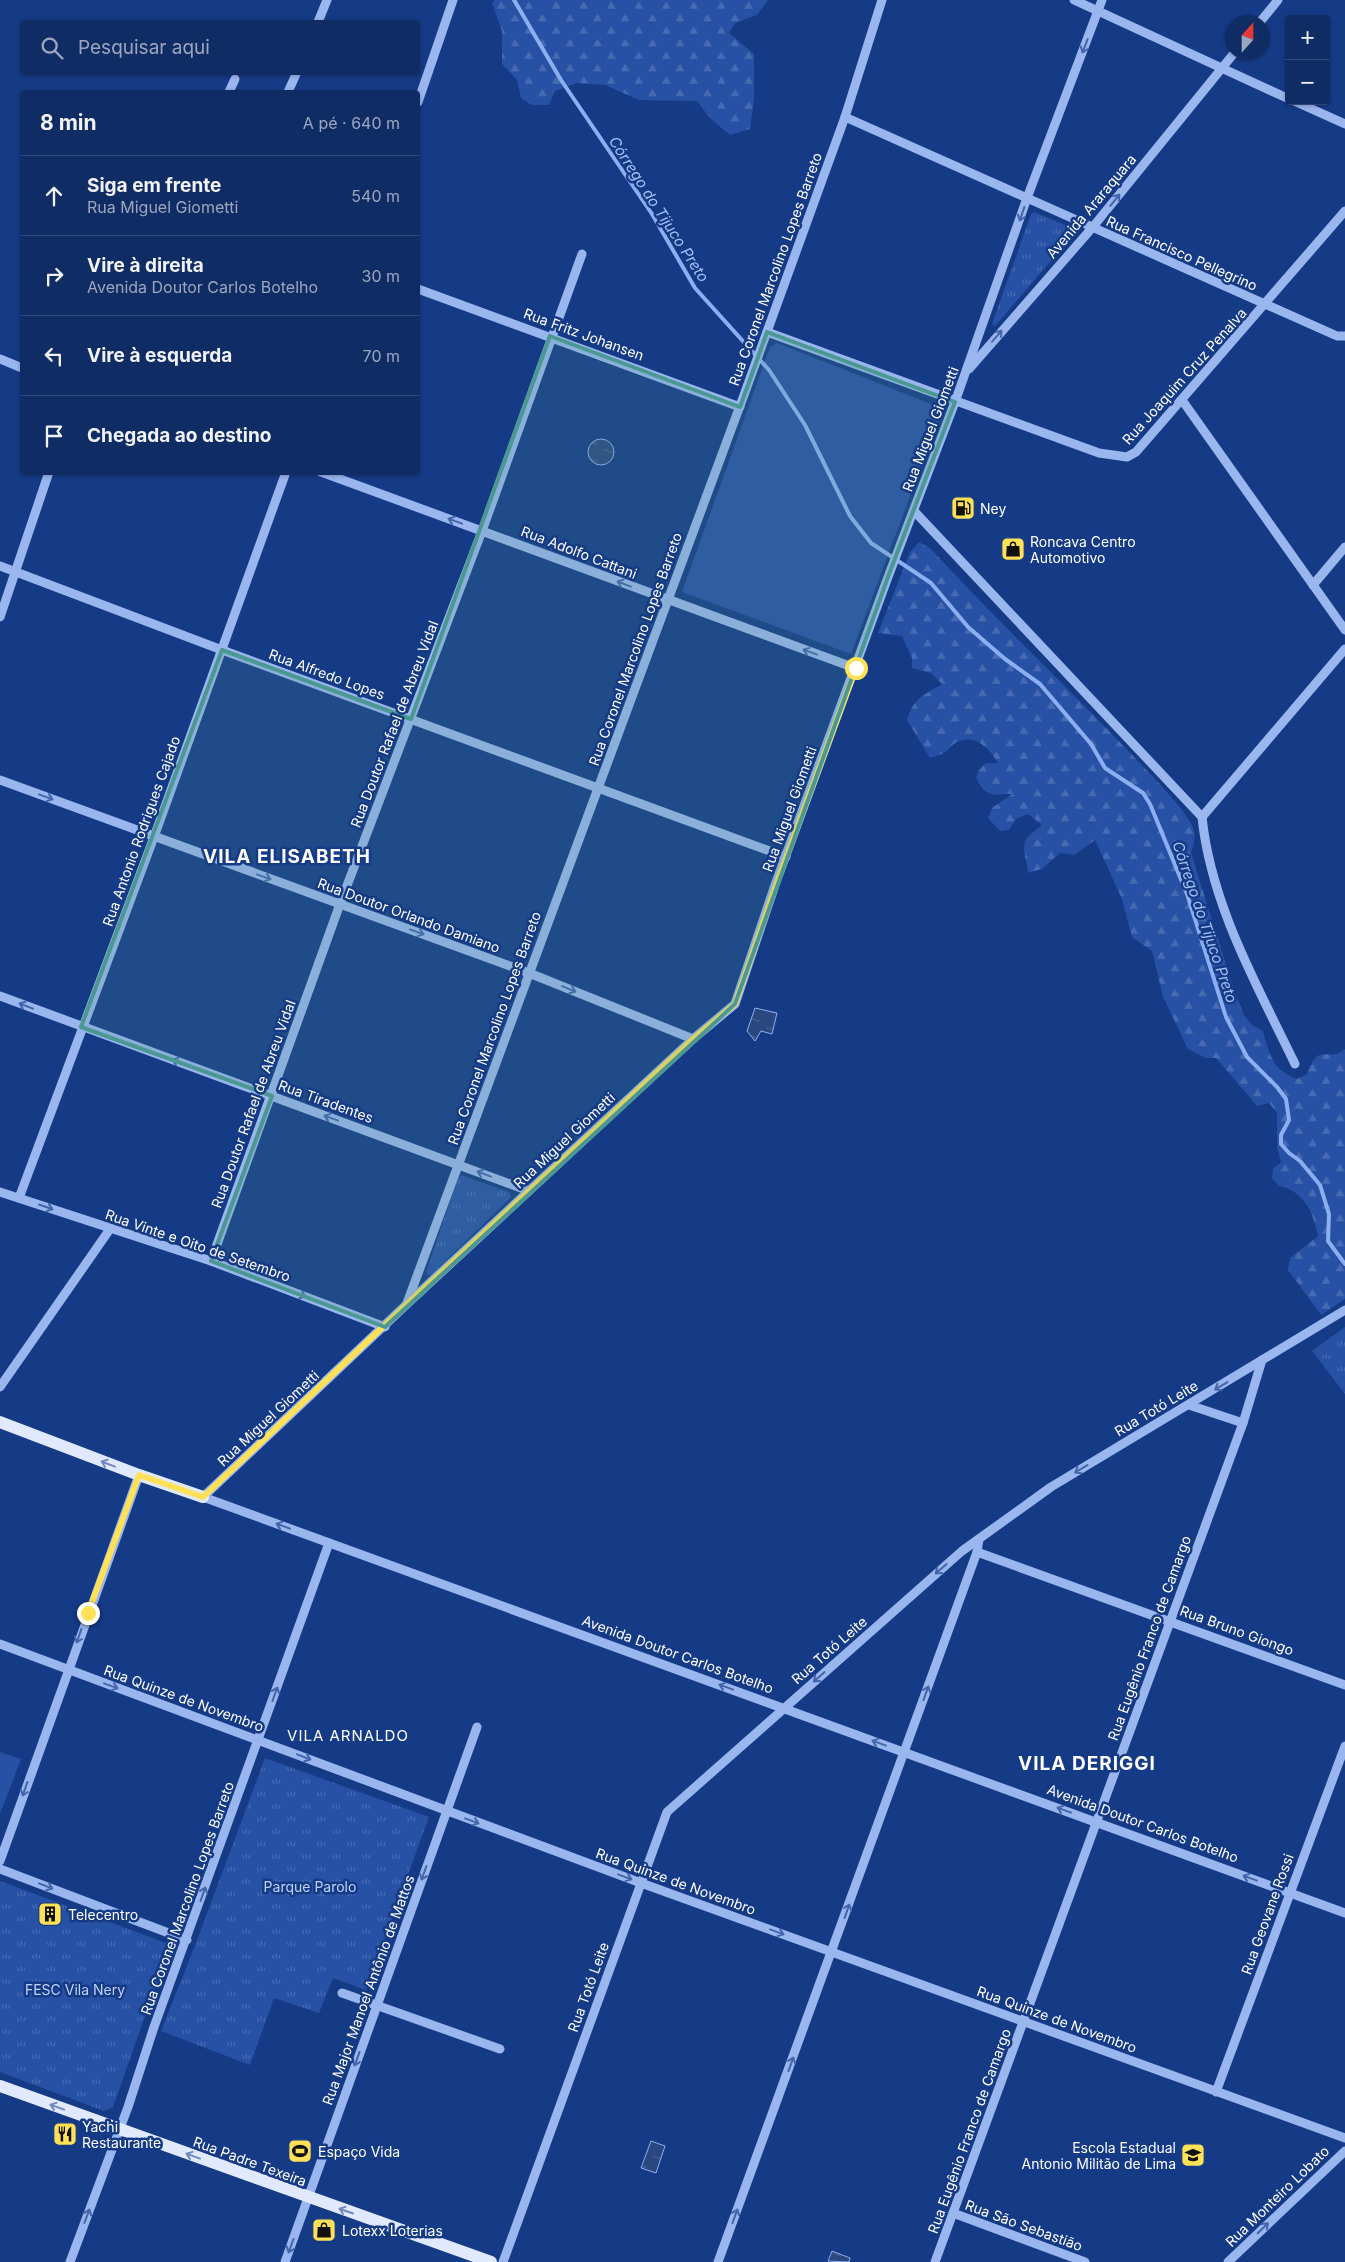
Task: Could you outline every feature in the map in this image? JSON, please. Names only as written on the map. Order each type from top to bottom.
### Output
[{"type":"main road","name":"Avenida Doutor Carlos Botelho","points":[[0,1422],[139,1475],[203,1497]]},
{"type":"main road","name":"Rua Padre Texeira","points":[[0,2086],[308,2198],[491,2262]]},
{"type":"street","points":[[319,20],[327,0]]},
{"type":"street","points":[[420,96],[453,0]]},
{"type":"street","name":"Rua Coronel Marcolino Lopes Barreto","points":[[407,1304],[740,407],[845,117],[882,0]]},
{"type":"street","points":[[1074,0],[1285,97]]},
{"type":"street","name":"Rua Miguel Giometti","points":[[203,1497],[385,1327],[407,1304],[693,1039],[735,1004],[786,856],[888,577],[955,402],[1027,198],[1102,0]]},
{"type":"street","points":[[1266,15],[1278,0]]},
{"type":"street","name":"Avenida Araraquara","points":[[965,373],[1092,228],[1229,60]]},
{"type":"street","points":[[289,90],[296,75]]},
{"type":"street","points":[[230,90],[235,79]]},
{"type":"street","points":[[1303,105],[1345,124]]},
{"type":"street","name":"Rua Francisco Pellegrino","points":[[845,117],[1265,306],[1336,336],[1344,336]]},
{"type":"street","name":"Rua Joaquim Cruz Penalva","points":[[955,402],[1115,457],[1127,457],[1136,452],[1265,306],[1345,211]]},
{"type":"street","name":"Rua Doutor Rafael de Abreu Vidal","points":[[211,1261],[340,904],[482,531],[550,336],[582,254]]},
{"type":"street","name":"Rua Fritz Johansen","points":[[420,290],[740,407]]},
{"type":"street","points":[[765,336],[955,402]]},
{"type":"street","points":[[0,359],[20,367]]},
{"type":"street","points":[[1182,400],[1345,630]]},
{"type":"street","points":[[0,617],[48,475]]},
{"type":"street","name":"Rua Antonio Rodrigues Cajado","points":[[19,1198],[81,1027],[154,837],[285,475]]},
{"type":"street","name":"Rua Adolfo Cattani","points":[[329,475],[856,668]]},
{"type":"street","points":[[914,511],[1202,817],[1208,862],[1242,956],[1295,1064]]},
{"type":"street","points":[[1313,585],[1345,546]]},
{"type":"street","name":"Rua Alfredo Lopes","points":[[0,566],[598,789],[786,856]]},
{"type":"street","points":[[1202,817],[1345,649]]},
{"type":"street","name":"Rua Doutor Orlando Damiano","points":[[0,780],[529,973],[693,1039]]},
{"type":"street","name":"Rua Tiradentes","points":[[0,996],[458,1164],[529,1192]]},
{"type":"street","name":"Rua Vinte e Oito de Setembro","points":[[0,1192],[211,1261],[385,1327]]},
{"type":"street","points":[[0,1387],[110,1229]]},
{"type":"street","name":"Rua Totó Leite","points":[[502,2262],[667,1812],[962,1551],[1050,1487],[1335,1318],[1345,1310]]},
{"type":"street","name":"Rua Eugênio Franco de Camargo","points":[[935,2262],[1025,2021],[1170,1620],[1244,1424],[1262,1360]]},
{"type":"street","points":[[1188,1405],[1244,1424]]},
{"type":"street","points":[[0,1861],[67,1670],[139,1475]]},
{"type":"street","name":"Avenida Doutor Carlos Botelho","points":[[203,1497],[1345,1913]]},
{"type":"street","points":[[718,2262],[905,1753],[977,1552],[979,1539]]},
{"type":"street","name":"Rua Coronel Marcolino Lopes Barreto","points":[[70,2262],[329,1543]]},
{"type":"street","name":"Rua Bruno Giongo","points":[[977,1552],[1170,1620],[1345,1685]]},
{"type":"street","name":"Rua Quinze de Novembro","points":[[0,1644],[641,1883],[1345,2138]]},
{"type":"street","name":"Rua Major Manoel Antônio de Mattos","points":[[285,2262],[476,1727]]},
{"type":"street","name":"Rua Geovane Rossi","points":[[1216,2092],[1345,1746]]},
{"type":"street","points":[[0,1869],[187,1940]]},
{"type":"street","points":[[342,1993],[500,2049]]},
{"type":"street","name":"Rua Monteiro Lobato","points":[[1228,2262],[1345,2151]]},
{"type":"street","name":"Rua São Sebastião","points":[[953,2213],[1085,2262]]},
{"type":"highlighted area","points":[[767,332],[955,402],[888,577],[735,1004],[385,1327],[211,1261],[272,1096],[81,1027],[222,650],[411,719],[550,336],[740,407]]},
{"type":"green space","points":[[495,0],[768,0],[757,15],[735,23],[729,33],[754,54],[754,99],[750,129],[730,135],[710,118],[697,101],[639,100],[605,85],[577,83],[555,91],[549,105],[532,105],[521,98],[517,80],[502,64],[502,31],[492,3]]},
{"type":"green space","points":[[1034,212],[1075,229],[1075,233],[995,326],[992,324],[1031,214]]},
{"type":"green space","points":[[777,343],[941,408],[941,413],[851,654],[682,592],[770,347]]},
{"type":"green space","points":[[919,542],[930,548],[1111,733],[1160,784],[1185,814],[1195,833],[1191,853],[1234,990],[1244,1015],[1252,1025],[1263,1031],[1267,1047],[1277,1066],[1297,1079],[1307,1074],[1311,1064],[1320,1055],[1339,1053],[1345,1049],[1345,1299],[1321,1315],[1288,1270],[1290,1258],[1318,1236],[1306,1204],[1295,1193],[1279,1186],[1272,1178],[1273,1168],[1281,1163],[1277,1147],[1277,1113],[1269,1103],[1257,1106],[1216,1058],[1206,1058],[1188,1049],[1163,997],[1152,951],[1132,937],[1122,899],[1095,840],[1074,855],[1060,853],[1042,869],[1028,873],[1024,851],[1025,842],[1030,834],[1042,825],[1028,814],[1016,819],[1009,830],[1000,831],[988,818],[992,808],[1012,794],[991,794],[980,785],[976,778],[979,770],[986,763],[998,763],[991,753],[976,741],[964,740],[955,743],[943,753],[930,758],[907,720],[916,702],[942,684],[931,673],[912,668],[912,658],[902,636],[878,633],[910,552]]},
{"type":"green space","points":[[461,1175],[509,1192],[511,1197],[431,1275],[428,1275],[426,1272],[458,1178]]},
{"type":"green space","points":[[1345,1327],[1345,1394],[1312,1351]]},
{"type":"green space","points":[[0,1752],[21,1759],[0,1814]]},
{"type":"green space","name":"Parque Parolo","points":[[265,1758],[429,1817],[366,1990],[333,1978],[319,2013],[274,1998],[250,2065],[161,2031]]},
{"type":"green space","name":"FESC Vila Nery","points":[[0,1881],[166,1943],[169,1948],[113,2107],[104,2111],[0,2072]]},
{"type":"water","points":[[601,439],[610,443],[614,452],[610,461],[601,465],[592,461],[588,452],[592,443]]},
{"type":"water","points":[[755,1008],[777,1013],[772,1034],[761,1031],[755,1041],[747,1031]]},
{"type":"water","points":[[651,2141],[665,2146],[656,2173],[641,2168]]},
{"type":"water","points":[[832,2251],[850,2258],[849,2262],[828,2261]]},
{"type":"waterway","name":"Córrego do Tijuco Preto","points":[[514,0],[561,80],[652,214],[695,288],[769,370],[805,425],[850,516],[871,543],[931,583],[968,627],[1005,659],[1040,684],[1091,744],[1105,768],[1143,793],[1150,804],[1187,894],[1226,1017],[1247,1057],[1277,1087],[1286,1099],[1289,1120],[1281,1135],[1281,1144],[1300,1161],[1320,1185],[1329,1214],[1328,1241],[1345,1264]]},
{"type":"place","name":"Ney","points":[[963,508]]},
{"type":"place","name":"Roncava Centro Automotivo","points":[[1013,549]]},
{"type":"place","name":"Telecentro","points":[[50,1914]]},
{"type":"place","name":"Yachi Restaurante","points":[[65,2134]]},
{"type":"place","name":"Espaço Vida","points":[[300,2151]]},
{"type":"place","name":"Escola Estadual Antonio Militão de Lima","points":[[1193,2155]]},
{"type":"place","name":"Lotexx Loterias","points":[[324,2230]]},
{"type":"district","name":"VILA ELISABETH","points":[[287,856]]},
{"type":"district","name":"VILA ARNALDO","points":[[348,1735]]},
{"type":"district","name":"VILA DERIGGI","points":[[1087,1763]]},
{"type":"route","points":[[88,1613],[139,1475],[203,1497],[385,1327],[407,1304],[693,1039],[735,1004],[776,885],[856,668]]}]
